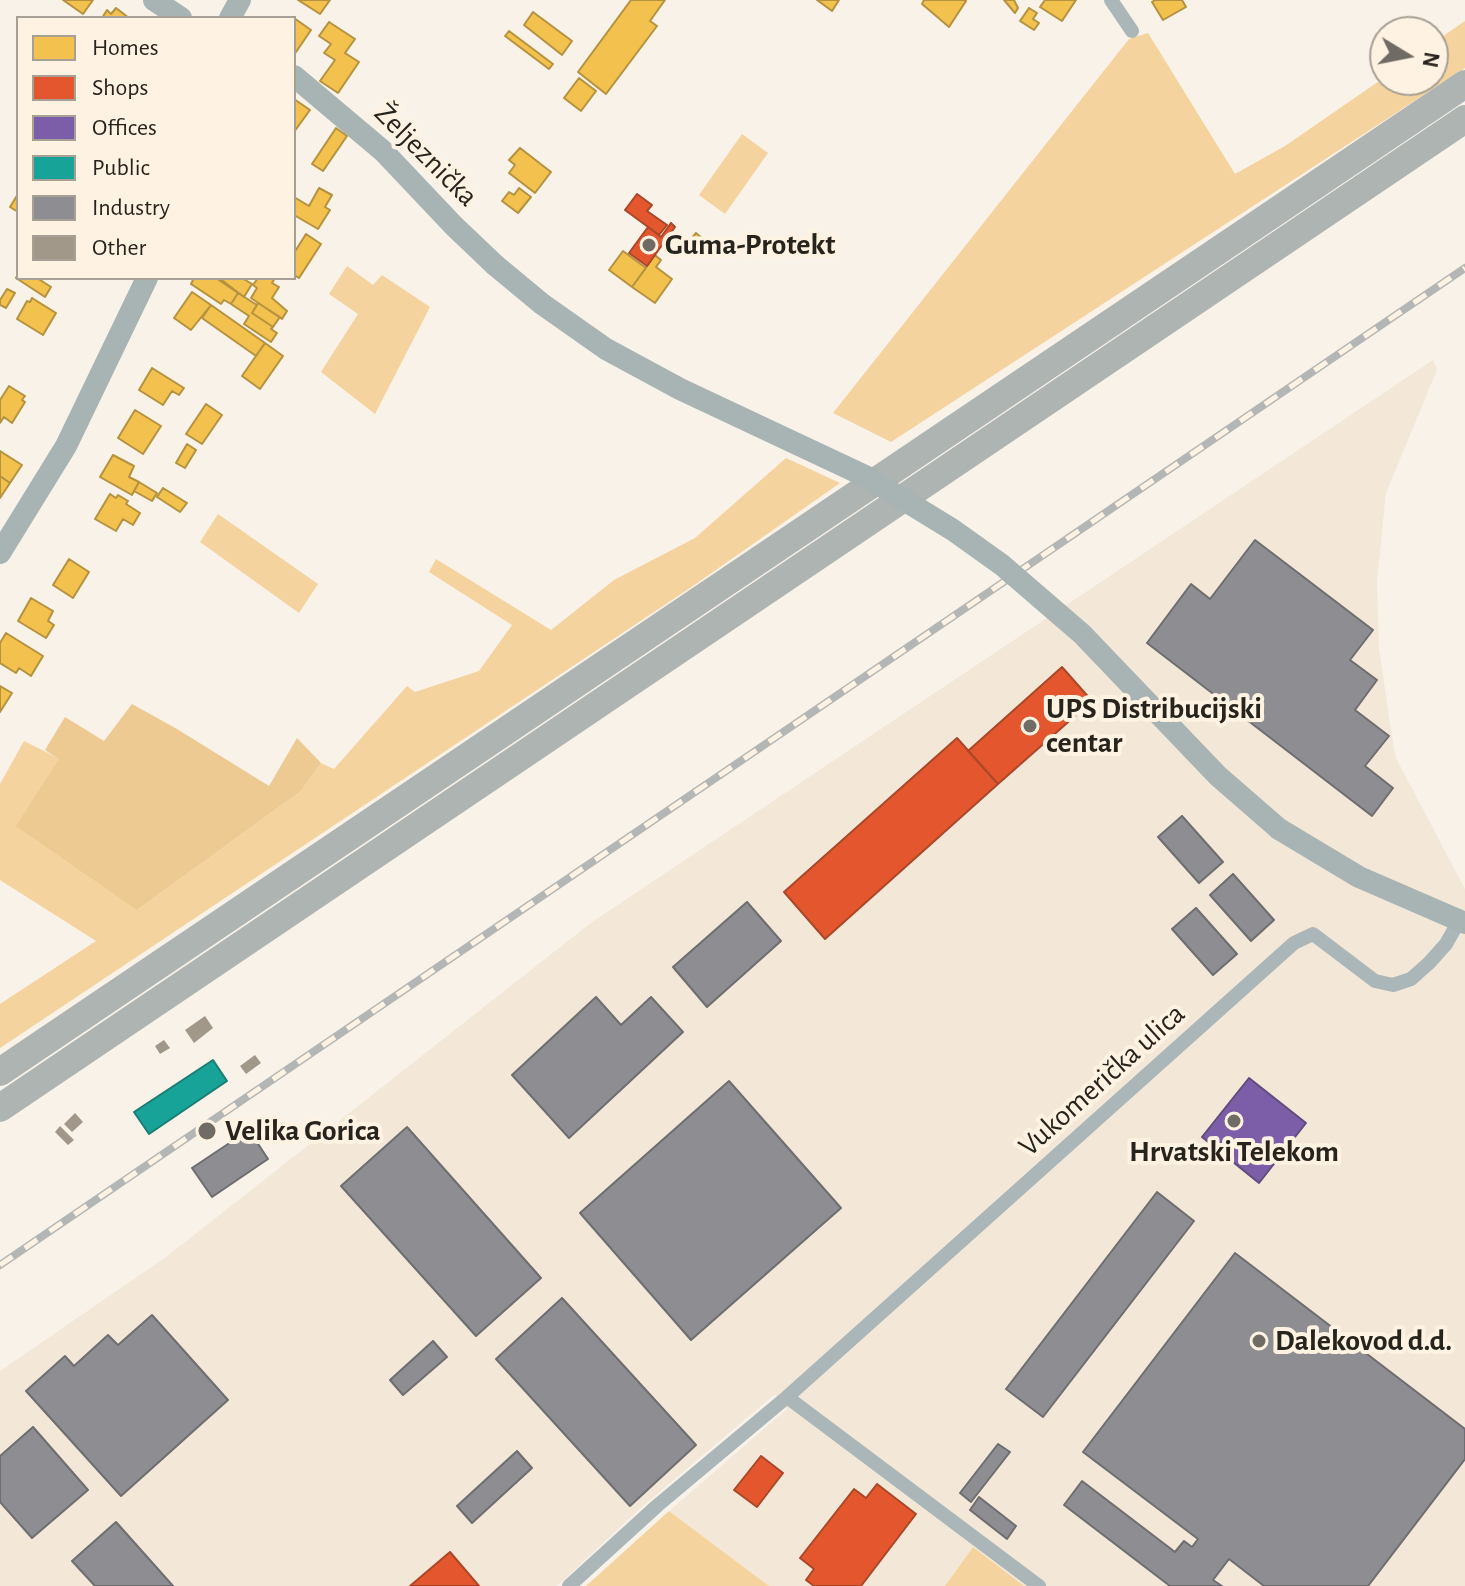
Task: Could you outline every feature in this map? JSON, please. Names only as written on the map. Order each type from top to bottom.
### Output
[{"type":"highway","points":[[0,1072],[1465,84]]},
{"type":"highway","points":[[0,1108],[1465,119]]},
{"type":"main road","points":[[154,0],[178,16]]},
{"type":"main road","name":"Željeznička","points":[[299,83],[340,112],[383,151],[454,226],[542,304],[606,349],[680,389],[852,469],[953,530],[1002,565],[1082,634],[1218,776],[1279,829],[1359,877],[1462,922]]},
{"type":"main road","points":[[0,553],[66,446],[146,280]]},
{"type":"street","points":[[1111,0],[1132,31]]},
{"type":"street","name":"Vukomerička ulica","points":[[569,1586],[658,1505],[787,1397],[1294,943],[1313,934],[1375,981],[1393,985],[1411,979],[1429,963],[1462,922]]},
{"type":"street","points":[[787,1397],[1039,1586]]},
{"type":"shaded area","points":[[1465,21],[1465,68],[1449,78],[1449,32]]},
{"type":"shaded area","points":[[1148,33],[1235,174],[1285,146],[1369,88],[1369,96],[1422,96],[891,442],[833,413],[1129,39]]},
{"type":"shaded area","points":[[742,134],[768,153],[725,214],[699,195]]},
{"type":"shaded area","points":[[347,266],[373,285],[382,275],[430,307],[375,414],[321,372],[358,314],[329,294]]},
{"type":"shaded area","points":[[1433,360],[1437,370],[1386,493],[1377,581],[1379,649],[1395,756],[1465,889],[1465,1586],[1024,1586],[973,1547],[945,1586],[769,1586],[669,1511],[787,1409],[775,1394],[643,1506],[557,1586],[0,1586],[0,1371],[166,1257],[592,922]]},
{"type":"shaded area","points":[[786,458],[840,483],[693,586],[0,1048],[0,1004],[96,941],[0,880],[0,784],[24,741],[60,759],[137,910],[301,791],[321,763],[334,769],[407,686],[415,692],[479,671],[512,625],[429,572],[436,559],[551,630],[614,580],[695,538]]},
{"type":"shaded area","points":[[218,514],[318,584],[299,613],[200,542]]},
{"type":"shaded area","points":[[132,704],[269,786],[297,738],[321,763],[301,791],[137,910],[16,826],[59,759],[45,750],[65,717],[104,741]]},
{"type":"shaded area","points":[[669,1511],[769,1586],[586,1586]]},
{"type":"shaded area","points":[[973,1547],[1024,1586],[945,1586]]},
{"type":"building: Homes","points":[[63,0],[93,0],[83,14]]},
{"type":"building: Homes","points":[[298,0],[330,0],[320,14]]},
{"type":"building: Homes","points":[[631,0],[665,0],[650,21],[657,26],[606,94],[578,72]]},
{"type":"building: Homes","points":[[817,0],[839,0],[832,11]]},
{"type":"building: Homes","points":[[924,0],[966,1],[949,27],[922,4]]},
{"type":"building: Homes","points":[[1004,0],[1014,0],[1018,8],[1015,13]]},
{"type":"building: Homes","points":[[1045,0],[1076,0],[1062,21],[1040,7]]},
{"type":"building: Homes","points":[[1182,0],[1186,7],[1163,20],[1152,2]]},
{"type":"building: Homes","points":[[116,8],[126,16],[103,16],[107,10],[111,14]]},
{"type":"building: Homes","points":[[1029,8],[1037,13],[1033,19],[1039,23],[1034,30],[1020,21]]},
{"type":"building: Homes","points":[[533,12],[572,41],[562,55],[524,25]]},
{"type":"building: Homes","points":[[296,19],[311,30],[296,52]]},
{"type":"building: Homes","points":[[329,22],[355,39],[345,53],[359,62],[338,93],[320,81],[335,60],[324,53],[331,44],[319,36]]},
{"type":"building: Homes","points":[[509,31],[553,64],[549,69],[505,36]]},
{"type":"building: Homes","points":[[579,78],[596,91],[581,111],[564,98]]},
{"type":"building: Homes","points":[[296,100],[310,110],[296,129]]},
{"type":"building: Homes","points":[[336,128],[347,136],[323,171],[312,164]]},
{"type":"building: Homes","points":[[520,148],[551,172],[535,193],[509,173],[515,165],[509,160]]},
{"type":"building: Homes","points":[[319,188],[332,195],[325,207],[330,210],[318,229],[296,216],[296,198],[309,206]]},
{"type":"building: Homes","points":[[519,188],[531,197],[518,213],[502,201],[509,192],[514,195]]},
{"type":"building: Homes","points":[[16,197],[16,211],[10,207]]},
{"type":"building: Homes","points":[[696,233],[703,239],[695,250],[687,244]]},
{"type":"building: Homes","points":[[306,234],[321,244],[299,278],[296,276],[296,250]]},
{"type":"building: Homes","points":[[623,251],[646,268],[632,287],[609,270]]},
{"type":"building: Homes","points":[[655,255],[661,260],[656,267],[672,279],[655,303],[632,287]]},
{"type":"building: Homes","points":[[19,280],[40,280],[51,287],[45,297]]},
{"type":"building: Homes","points":[[193,280],[219,280],[238,293],[231,304],[224,300],[221,304],[191,284]]},
{"type":"building: Homes","points":[[222,280],[245,280],[252,284],[244,297]]},
{"type":"building: Homes","points":[[257,280],[274,280],[272,283],[279,287],[272,298],[287,311],[282,319],[251,298],[257,288],[253,285]]},
{"type":"building: Homes","points":[[7,289],[15,293],[6,308],[0,305],[0,300]]},
{"type":"building: Homes","points":[[192,292],[211,305],[191,330],[174,318]]},
{"type":"building: Homes","points":[[238,293],[257,305],[252,313],[273,327],[271,329],[277,333],[271,342],[244,324],[249,316],[231,304]]},
{"type":"building: Homes","points":[[32,298],[56,313],[43,335],[17,319]]},
{"type":"building: Homes","points":[[258,303],[280,317],[273,327],[252,313]]},
{"type":"building: Homes","points":[[211,305],[265,343],[256,356],[202,318]]},
{"type":"building: Homes","points":[[265,343],[283,356],[260,389],[242,376]]},
{"type":"building: Homes","points":[[152,368],[184,388],[179,395],[172,391],[163,405],[139,390]]},
{"type":"building: Homes","points":[[9,386],[25,396],[22,400],[25,402],[12,423],[4,417],[0,423],[0,400]]},
{"type":"building: Homes","points":[[206,404],[222,415],[202,444],[186,434]]},
{"type":"building: Homes","points":[[135,410],[161,426],[143,454],[118,438]]},
{"type":"building: Homes","points":[[187,444],[196,450],[185,468],[176,463]]},
{"type":"building: Homes","points":[[0,451],[22,465],[10,483],[0,476]]},
{"type":"building: Homes","points":[[113,455],[134,466],[129,477],[139,482],[132,495],[100,477]]},
{"type":"building: Homes","points":[[0,476],[10,483],[0,498]]},
{"type":"building: Homes","points":[[139,482],[157,493],[152,501],[134,491]]},
{"type":"building: Homes","points":[[163,488],[187,503],[180,512],[157,497]]},
{"type":"building: Homes","points":[[110,494],[128,501],[126,504],[140,513],[133,525],[123,519],[116,531],[95,519]]},
{"type":"building: Homes","points":[[69,559],[89,572],[73,598],[53,585]]},
{"type":"building: Homes","points":[[31,598],[53,611],[48,621],[54,625],[46,638],[18,621]]},
{"type":"building: Homes","points":[[6,633],[43,656],[31,676],[19,668],[16,673],[0,663],[0,643]]},
{"type":"building: Homes","points":[[0,686],[12,693],[0,712]]},
{"type":"building: Shops","points":[[637,194],[652,205],[647,211],[667,225],[659,235],[625,210]]},
{"type":"building: Shops","name":"Guma-Protekt","points":[[671,223],[675,227],[647,266],[629,253],[648,227],[661,237]]},
{"type":"building: Shops","name":"UPS Distribucijski centar","points":[[1062,667],[1092,701],[998,784],[968,751]]},
{"type":"building: Shops","points":[[957,738],[998,784],[825,939],[784,892]]},
{"type":"building: Shops","points":[[761,1456],[783,1473],[757,1507],[734,1490]]},
{"type":"building: Shops","points":[[877,1484],[916,1514],[861,1586],[814,1586],[806,1580],[814,1569],[800,1558],[854,1489],[866,1498]]},
{"type":"building: Shops","points":[[450,1552],[479,1586],[410,1586]]},
{"type":"building: Offices","points":[[1249,1078],[1306,1123],[1259,1183],[1202,1137]]},
{"type":"building: Public","points":[[213,1060],[227,1081],[149,1134],[134,1112]]},
{"type":"building: Industry","points":[[1255,540],[1373,630],[1350,660],[1377,680],[1355,710],[1389,736],[1365,766],[1393,788],[1372,816],[1147,643],[1191,584],[1210,599]]},
{"type":"building: Industry","points":[[1182,816],[1223,862],[1199,883],[1158,837]]},
{"type":"building: Industry","points":[[1233,874],[1274,920],[1251,941],[1210,895]]},
{"type":"building: Industry","points":[[747,902],[781,941],[707,1007],[673,967]]},
{"type":"building: Industry","points":[[1196,908],[1237,954],[1213,975],[1172,929]]},
{"type":"building: Industry","points":[[596,997],[621,1025],[651,997],[683,1032],[569,1138],[512,1075]]},
{"type":"building: Industry","points":[[729,1081],[841,1208],[691,1340],[580,1213]]},
{"type":"building: Industry","points":[[407,1127],[541,1278],[476,1336],[341,1186]]},
{"type":"building: Industry","points":[[249,1130],[268,1159],[212,1197],[192,1168]]},
{"type":"building: Industry","points":[[1157,1192],[1194,1221],[1043,1417],[1006,1389]]},
{"type":"building: Industry","name":"Dalekovod d.d.","points":[[1235,1253],[1465,1429],[1465,1459],[1368,1586],[1264,1586],[1229,1559],[1213,1580],[1222,1586],[1170,1586],[1064,1505],[1082,1481],[1175,1552],[1184,1541],[1192,1547],[1198,1539],[1083,1452]]},
{"type":"building: Industry","points":[[562,1298],[696,1445],[630,1506],[496,1359]]},
{"type":"building: Industry","points":[[152,1315],[228,1400],[121,1496],[26,1391],[65,1356],[74,1366],[108,1335],[118,1345]]},
{"type":"building: Industry","points":[[433,1341],[447,1357],[403,1395],[390,1380]]},
{"type":"building: Industry","points":[[33,1427],[88,1490],[32,1538],[0,1502],[0,1456]]},
{"type":"building: Industry","points":[[998,1444],[1010,1452],[971,1502],[960,1493]]},
{"type":"building: Industry","points":[[517,1451],[532,1468],[472,1523],[457,1506]]},
{"type":"building: Industry","points":[[979,1497],[1016,1526],[1007,1539],[970,1510]]},
{"type":"building: Industry","points":[[116,1522],[173,1586],[95,1586],[72,1561]]},
{"type":"building: Other","points":[[205,1016],[213,1028],[194,1043],[185,1030]]},
{"type":"building: Other","points":[[164,1040],[170,1048],[160,1054],[155,1046]]},
{"type":"building: Other","points":[[255,1055],[261,1063],[246,1074],[240,1066]]},
{"type":"building: Other","points":[[75,1113],[83,1122],[72,1132],[64,1124]]},
{"type":"building: Other","points":[[60,1126],[74,1140],[68,1145],[55,1132]]},
{"type":"railway","points":[[0,1265],[1465,268]]},
{"type":"place","name":"Guma-Protekt","points":[[649,245]]},
{"type":"place","name":"UPS Distribucijski centar","points":[[1030,726]]},
{"type":"place","name":"Hrvatski Telekom","points":[[1234,1121]]},
{"type":"place","name":"Velika Gorica","points":[[207,1131]]},
{"type":"place","name":"Dalekovod d.d.","points":[[1259,1341]]}]
